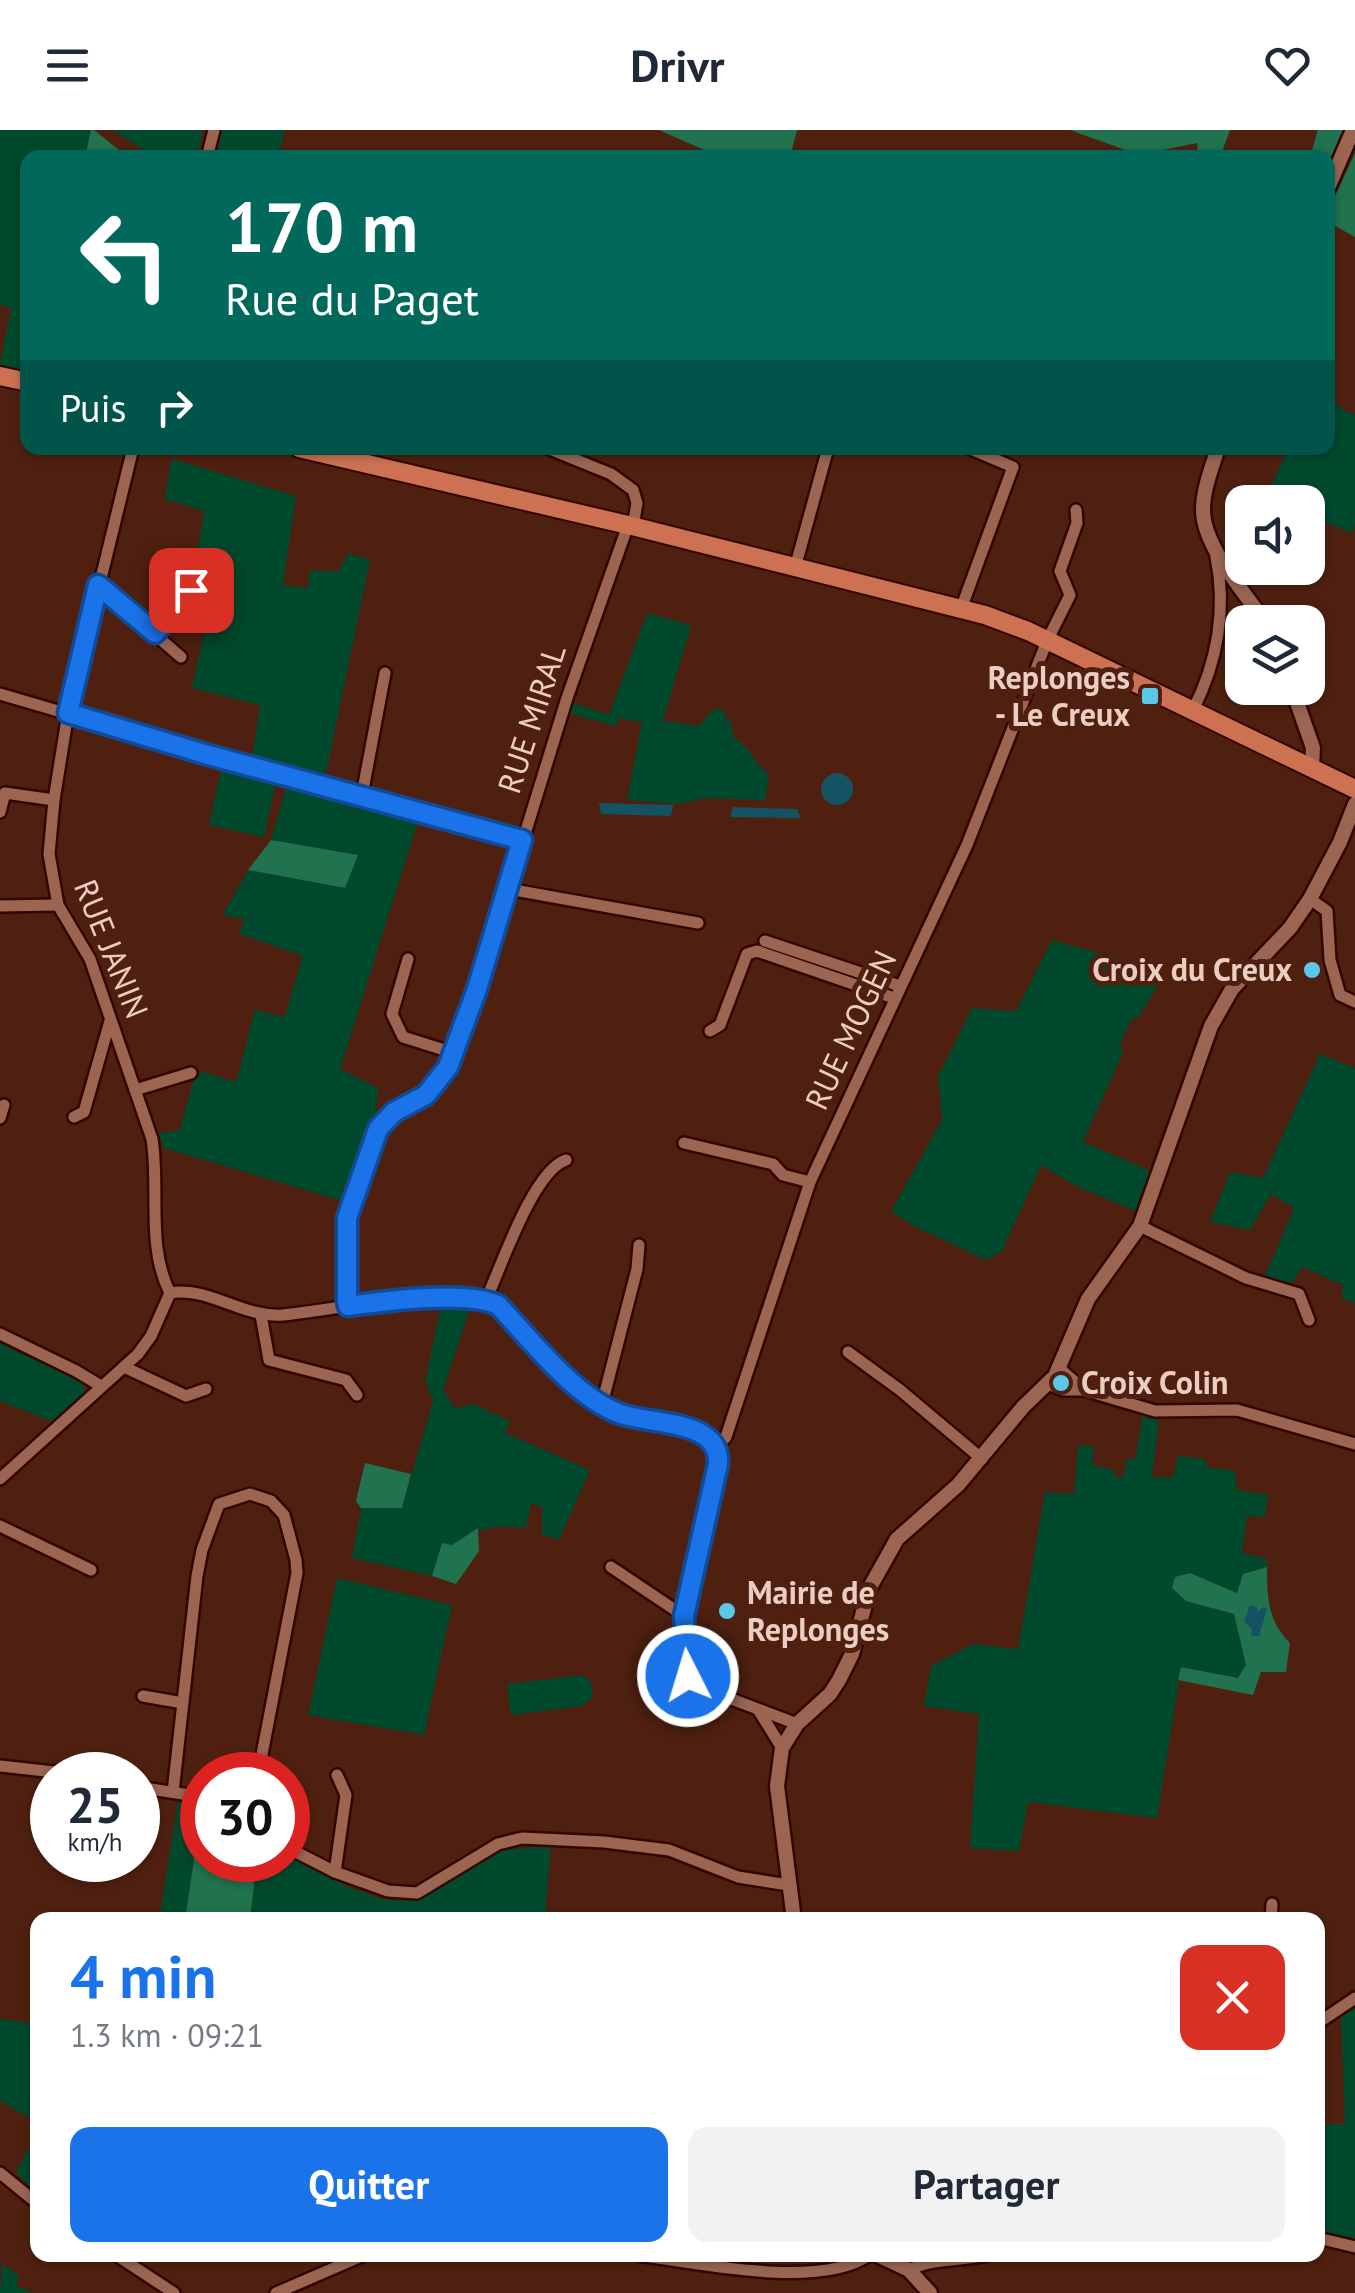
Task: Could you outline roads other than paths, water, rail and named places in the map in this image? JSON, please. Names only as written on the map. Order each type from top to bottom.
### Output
[{"type":"main road","points":[[329,455],[631,526],[1010,623],[1355,789]]},
{"type":"street","points":[[1335,172],[1354,130]]},
{"type":"street","name":"RUE JANIN","points":[[131,455],[68,713],[50,854],[58,904],[90,959],[152,1139],[156,1162],[156,1244],[161,1273],[170,1293]]},
{"type":"street","points":[[573,455],[633,490],[637,504],[631,526]]},
{"type":"street","points":[[795,568],[826,455]]},
{"type":"street","points":[[961,610],[1014,467],[985,455]]},
{"type":"street","points":[[1216,455],[1203,506],[1205,526],[1225,564]]},
{"type":"street","name":"RUE MOGEN","points":[[716,1446],[726,1437],[810,1182],[968,845],[1047,641],[1070,596],[1060,570],[1077,524],[1076,510]]},
{"type":"street","name":"RUE MIRAL","points":[[348,1306],[347,1218],[378,1129],[394,1112],[426,1095],[440,1082],[454,1053],[567,698],[631,526]]},
{"type":"street","points":[[1193,710],[1217,649],[1220,586],[1214,548]]},
{"type":"street","points":[[98,585],[181,657]]},
{"type":"street","points":[[1220,586],[1225,585]]},
{"type":"street","points":[[155,633],[191,590]]},
{"type":"street","points":[[362,795],[385,674]]},
{"type":"street","points":[[0,694],[522,840]]},
{"type":"street","points":[[1298,705],[1313,748],[1312,767]]},
{"type":"street","points":[[0,812],[5,793],[54,800]]},
{"type":"street","points":[[793,1912],[777,1786],[782,1748],[797,1724],[830,1694],[839,1680],[852,1654],[869,1588],[897,1539],[982,1460],[1059,1368],[1088,1299],[1140,1226],[1211,1026],[1232,989],[1290,928],[1310,899],[1355,804]]},
{"type":"street","points":[[508,890],[698,922]]},
{"type":"street","points":[[1310,899],[1327,910],[1332,970],[1340,995],[1355,1002]]},
{"type":"street","points":[[0,906],[58,904]]},
{"type":"street","points":[[765,941],[897,992]]},
{"type":"street","points":[[710,1030],[720,1026],[747,954],[757,951],[897,992]]},
{"type":"street","points":[[408,959],[392,1014],[403,1037],[454,1053]]},
{"type":"street","points":[[74,1117],[84,1112],[111,1019]]},
{"type":"street","points":[[135,1090],[190,1073]]},
{"type":"street","points":[[684,1143],[774,1164],[783,1176],[810,1182]]},
{"type":"street","points":[[486,1300],[533,1197],[555,1164],[566,1160]]},
{"type":"street","points":[[1140,1226],[1246,1278],[1299,1294],[1309,1320]]},
{"type":"street","points":[[602,1404],[637,1269],[639,1244]]},
{"type":"street","points":[[0,1478],[124,1368],[150,1336],[170,1293],[193,1293],[260,1315],[458,1298],[486,1300],[498,1305],[555,1365],[602,1404],[617,1413],[708,1436],[716,1446],[718,1464],[684,1616],[686,1670],[692,1684],[797,1724]]},
{"type":"street","points":[[260,1315],[269,1360],[346,1380],[357,1395]]},
{"type":"street","points":[[0,1334],[101,1386]]},
{"type":"street","points":[[848,1352],[900,1390],[982,1460]]},
{"type":"street","points":[[124,1368],[186,1396],[206,1390]]},
{"type":"street","points":[[1059,1368],[1084,1390]]},
{"type":"street","points":[[1048,1384],[1156,1411],[1181,1414],[1211,1408],[1237,1410],[1355,1444]]},
{"type":"street","points":[[173,1792],[202,1550],[219,1504],[250,1494],[271,1501],[284,1514],[298,1573],[263,1752]]},
{"type":"street","points":[[0,1526],[92,1570]]},
{"type":"street","points":[[611,1567],[684,1616]]},
{"type":"street","points":[[143,1696],[183,1703]]},
{"type":"street","points":[[759,1711],[782,1748]]},
{"type":"street","points":[[0,1766],[30,1769]]},
{"type":"street","points":[[335,1872],[346,1795],[337,1775]]},
{"type":"street","points":[[160,1790],[180,1793]]},
{"type":"street","points":[[310,1859],[388,1892],[417,1893],[498,1844],[522,1838],[604,1842],[669,1850],[738,1877],[788,1885]]},
{"type":"street","points":[[1272,1904],[1272,1912]]},
{"type":"street","points":[[1325,2018],[1355,1998]]},
{"type":"street","points":[[0,2173],[30,2197]]},
{"type":"street","points":[[1325,2240],[1355,2247]]},
{"type":"street","points":[[127,2262],[174,2293]]},
{"type":"street","points":[[276,2293],[348,2262]]},
{"type":"street","points":[[689,2262],[792,2272],[835,2269],[852,2262]]},
{"type":"street","points":[[892,2262],[909,2270],[930,2293]]},
{"type":"street","points":[[909,2270],[923,2263],[944,2262]]},
{"type":"water","points":[[837,773],[848,778],[853,789],[848,800],[837,805],[826,800],[821,789],[826,778]]},
{"type":"water","points":[[599,803],[673,805],[671,816],[601,814]]},
{"type":"water","points":[[733,807],[797,809],[801,818],[730,817]]},
{"type":"water","points":[[1250,1605],[1257,1607],[1257,1612],[1267,1609],[1259,1636],[1251,1636],[1252,1629],[1244,1622]]},
{"type":"water","points":[[650,1674],[676,1675],[674,1704],[650,1707]]},
{"type":"place","name":"Replonges - Le Creux","points":[[1150,696]]},
{"type":"place","name":"Croix du Creux","points":[[1312,970]]},
{"type":"place","name":"Croix Colin","points":[[1061,1383]]},
{"type":"place","name":"Mairie de Replonges","points":[[727,1611]]}]
